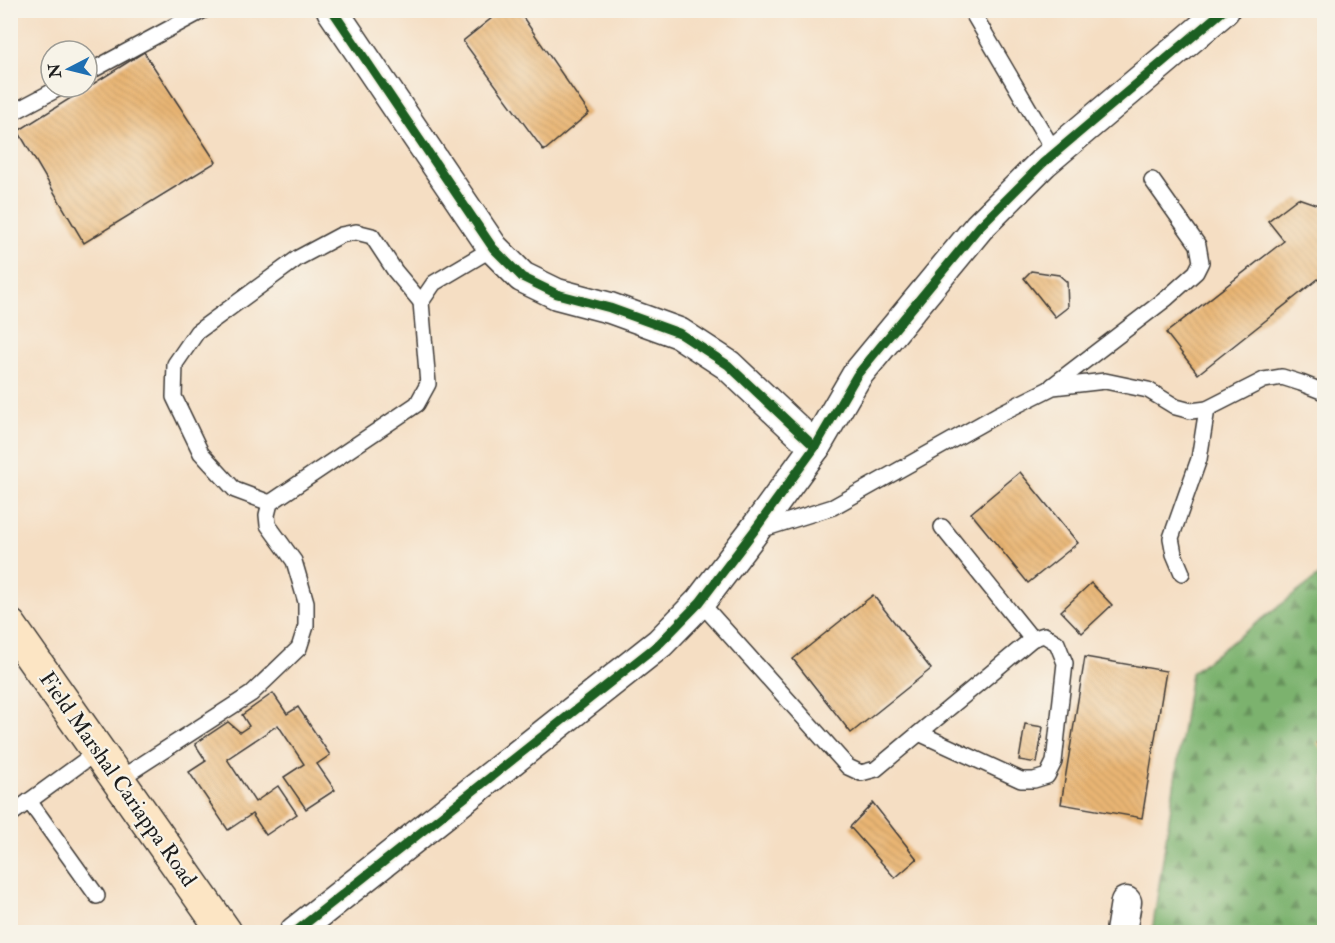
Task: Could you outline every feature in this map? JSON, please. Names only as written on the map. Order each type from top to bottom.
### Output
[{"type":"street","points":[[332,10],[493,248],[522,277],[557,294],[610,308],[679,333],[728,365],[814,447]]},
{"type":"street","points":[[295,933],[660,643],[700,602],[814,447],[857,375],[979,227],[1054,153],[1224,10]]},
{"type":"street","name":"Field Marshal Cariappa Road","points":[[10,626],[225,933]]},
{"type":"street","points":[[1121,933],[1126,902]]},
{"type":"lane","points":[[99,67],[204,10]]},
{"type":"lane","points":[[971,10],[1054,153]]},
{"type":"lane","points":[[10,114],[39,99]]},
{"type":"lane","points":[[1045,392],[1167,298],[1196,272],[1201,262],[1198,245],[1152,180]]},
{"type":"lane","points":[[118,780],[251,694],[299,648],[306,626],[306,602],[294,561],[268,525],[267,515],[270,503],[417,404],[428,384],[421,302],[395,271],[372,236],[356,232],[340,235],[298,258],[197,332],[175,364],[174,397],[201,453],[235,490],[270,503]]},
{"type":"lane","points":[[421,302],[434,283],[493,248]]},
{"type":"lane","points":[[754,531],[833,507],[997,415],[1053,387],[1105,381],[1148,390],[1176,407],[1191,411],[1207,409],[1264,380],[1282,377],[1324,392]]},
{"type":"lane","points":[[1182,573],[1174,554],[1172,538],[1198,459],[1207,409]]},
{"type":"lane","points":[[942,527],[1032,639]]},
{"type":"lane","points":[[700,602],[848,767],[861,773],[876,769],[919,733],[1032,639],[1044,635],[1058,643],[1065,663],[1054,762],[1047,776],[1034,780],[1021,780],[919,733]]},
{"type":"lane","points":[[10,815],[98,751]]},
{"type":"lane","points":[[29,801],[97,896]]},
{"type":"green space","points":[[1324,572],[1324,932],[1152,932],[1191,673]]},
{"type":"building","points":[[502,10],[518,10],[589,113],[544,151],[463,41]]},
{"type":"building","points":[[144,52],[216,162],[84,243],[18,131],[69,99],[99,99],[99,80]]},
{"type":"building","points":[[1298,198],[1324,207],[1324,287],[1318,279],[1198,374],[1166,333],[1284,241],[1268,221]]},
{"type":"building","points":[[1031,271],[1059,275],[1067,282],[1068,307],[1055,317],[1024,278]]},
{"type":"building","points":[[1020,472],[1078,543],[1028,583],[971,513]]},
{"type":"building","points":[[1091,583],[1112,605],[1082,633],[1061,611]]},
{"type":"building","points":[[873,595],[931,669],[851,733],[793,659]]},
{"type":"building","points":[[1085,657],[1166,671],[1142,818],[1061,804]]},
{"type":"building","points":[[273,693],[287,714],[298,707],[330,755],[317,764],[335,790],[306,809],[284,777],[304,764],[278,725],[227,759],[255,802],[278,786],[297,814],[266,835],[252,814],[228,830],[189,772],[206,761],[195,744],[228,722],[240,732],[249,726],[242,715]]},
{"type":"building","points":[[1025,724],[1043,727],[1037,763],[1019,760]]},
{"type":"building","points":[[1324,738],[1324,753],[1317,743]]},
{"type":"building","points":[[873,803],[917,859],[895,878],[850,827]]},
{"type":"cycle path","points":[[332,10],[493,248],[522,277],[557,294],[610,308],[679,333],[728,365],[815,447]]},
{"type":"cycle path","points":[[295,932],[660,643],[700,602],[815,447],[857,375],[979,227],[1043,163],[1224,10]]}]
